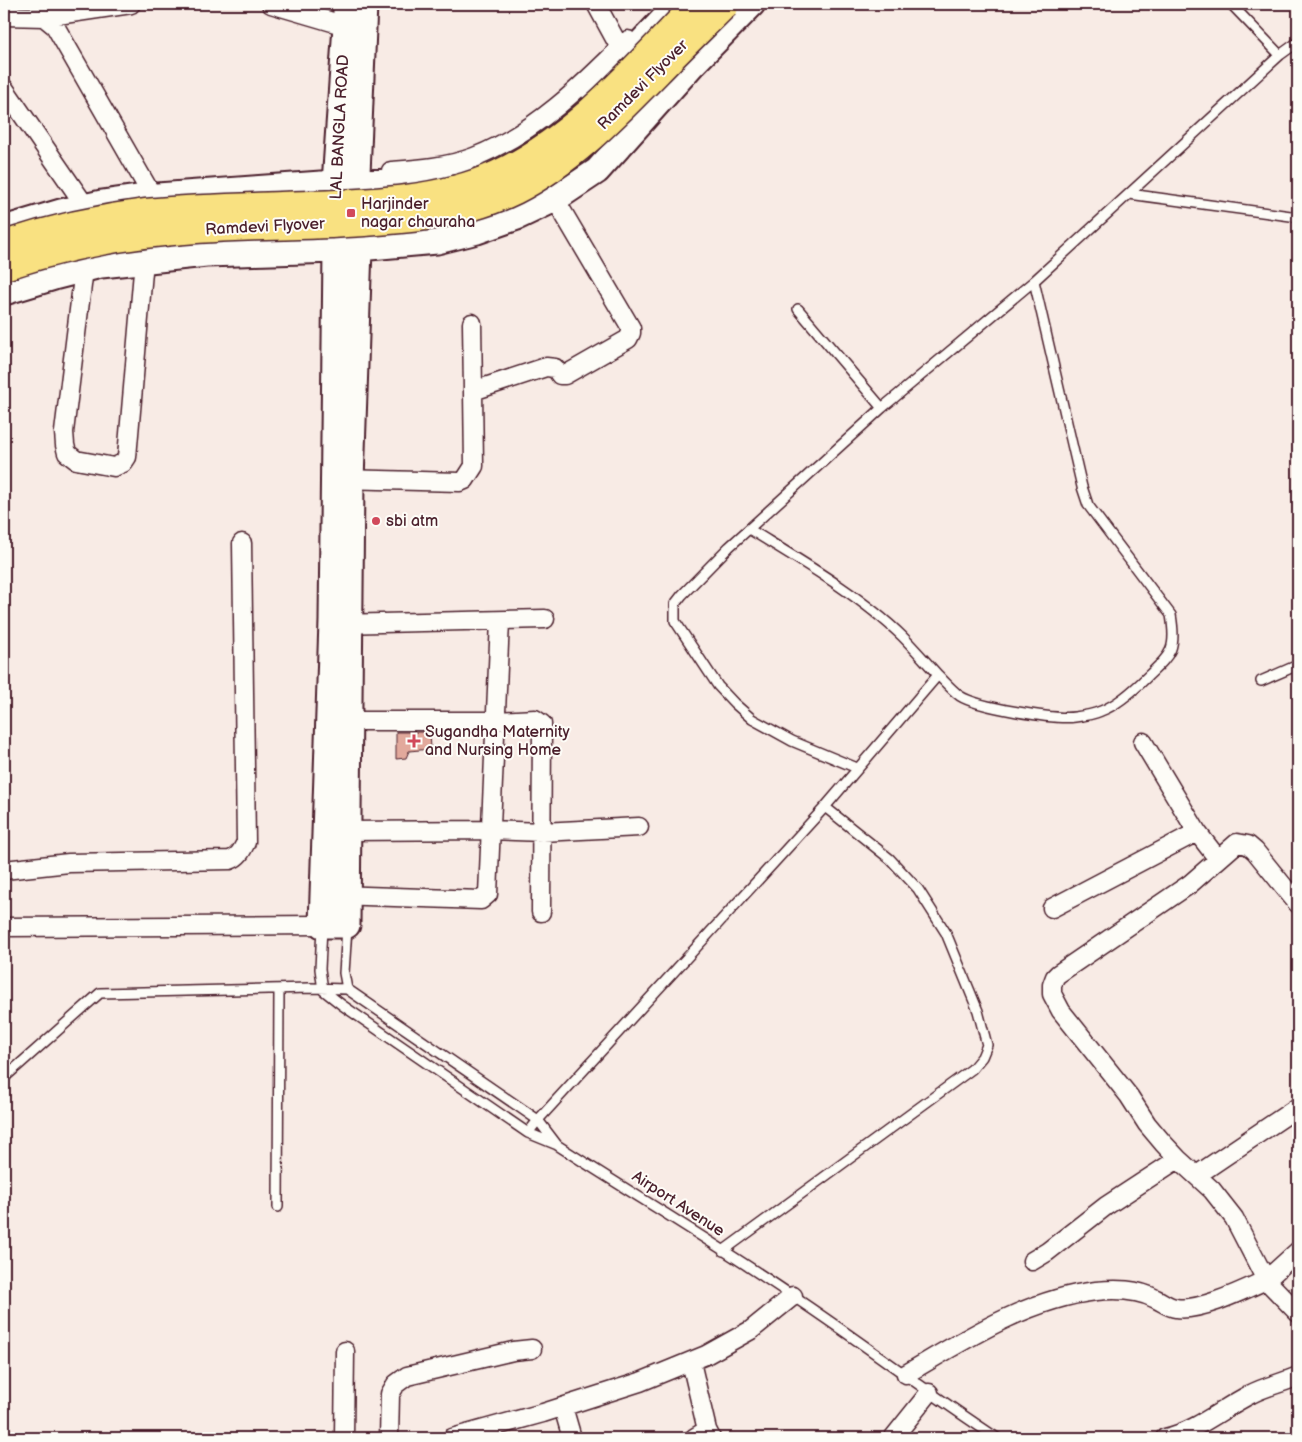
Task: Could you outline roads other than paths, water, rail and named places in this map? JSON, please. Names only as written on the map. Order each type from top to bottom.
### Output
[{"type":"highway","name":"Ramdevi Flyover","points":[[4,245],[81,224],[148,213],[367,202],[447,192],[474,184],[498,175],[534,155],[568,131],[599,103],[697,4]]},
{"type":"highway","name":"Ramdevi Flyover","points":[[4,266],[34,256],[91,242],[172,231],[413,218],[460,210],[487,202],[516,189],[555,166],[583,144],[622,108],[725,4]]},
{"type":"main road","name":"LAL BANGLA ROAD","points":[[339,721],[350,180],[364,4]]},
{"type":"main road","points":[[4,229],[61,212],[153,197],[350,180],[418,182],[457,177],[497,163],[552,132],[580,106],[679,4]]},
{"type":"main road","points":[[4,292],[54,276],[101,265],[206,254],[348,249],[437,241],[477,231],[517,217],[555,199],[597,171],[692,65],[752,4]]},
{"type":"main road","name":"LAL BANGLA ROAD","points":[[346,15],[350,180]]},
{"type":"main road","points":[[339,721],[336,895],[347,925],[322,925],[336,895],[347,831],[339,721]]},
{"type":"street","points":[[4,16],[44,17],[131,4]]},
{"type":"street","points":[[271,4],[346,15]]},
{"type":"street","points":[[596,4],[620,48]]},
{"type":"street","points":[[350,180],[431,168],[473,158],[528,129],[560,105],[663,4]]},
{"type":"street","points":[[44,17],[56,26],[153,197]]},
{"type":"street","points":[[6,96],[86,207]]},
{"type":"street","points":[[473,391],[546,367],[555,368],[560,375],[565,375],[628,339],[631,333],[631,328],[555,199]]},
{"type":"street","points":[[84,269],[64,432],[65,445],[67,454],[76,460],[114,466],[123,463],[127,457],[144,260]]},
{"type":"street","points":[[343,479],[460,482],[465,480],[474,466],[472,323]]},
{"type":"street","points":[[4,870],[69,862],[230,860],[236,858],[242,851],[246,842],[242,542]]},
{"type":"street","points":[[340,624],[544,619]]},
{"type":"street","points":[[336,895],[481,900],[488,894],[500,620]]},
{"type":"street","points":[[339,721],[496,722],[535,719],[542,724],[541,912]]},
{"type":"street","points":[[1143,742],[1197,832],[1218,859]]},
{"type":"street","points":[[347,831],[491,830],[542,832],[639,827]]},
{"type":"street","points":[[1052,908],[1197,832]]},
{"type":"street","points":[[1298,904],[1255,851],[1248,845],[1237,843],[1190,884],[1058,974],[1052,984],[1052,994],[1061,1011],[1129,1096],[1147,1124],[1178,1159],[1212,1190],[1234,1218],[1266,1280],[1298,1313]]},
{"type":"street","points":[[4,927],[322,925]]},
{"type":"street","points":[[1197,1175],[1296,1112]]},
{"type":"street","points":[[1032,1261],[1047,1252],[1106,1206],[1178,1159]]},
{"type":"street","points":[[906,1374],[997,1322],[1071,1295],[1097,1291],[1128,1290],[1146,1294],[1177,1308],[1194,1308],[1266,1280],[1298,1251]]},
{"type":"street","points":[[452,1438],[563,1407],[640,1382],[706,1356],[751,1330],[793,1296]]},
{"type":"street","points":[[389,1438],[390,1394],[396,1384],[407,1376],[513,1351],[532,1349]]},
{"type":"street","points":[[344,1438],[345,1352]]},
{"type":"street","points":[[690,1362],[704,1436]]},
{"type":"street","points":[[1164,1438],[1180,1435],[1199,1426],[1250,1394],[1298,1376]]},
{"type":"street","points":[[893,1438],[928,1393]]},
{"type":"street","points":[[563,1407],[572,1438]]},
{"type":"lane","points":[[1231,4],[1280,56]]},
{"type":"lane","points":[[857,768],[792,741],[752,719],[734,703],[718,686],[675,621],[675,604],[729,547],[882,408],[1034,281],[1280,56],[1298,42]]},
{"type":"lane","points":[[1129,194],[1298,217]]},
{"type":"lane","points":[[749,529],[804,563],[881,618],[960,696],[983,706],[1057,717],[1075,717],[1102,711],[1132,691],[1167,659],[1174,631],[1171,615],[1088,505],[1082,487],[1034,281]]},
{"type":"lane","points":[[798,309],[882,408]]},
{"type":"lane","points":[[1261,681],[1298,665]]},
{"type":"lane","points":[[528,1133],[825,807],[938,675]]},
{"type":"lane","points":[[723,1251],[972,1069],[982,1057],[987,1045],[978,1012],[946,933],[918,889],[890,859],[825,807]]},
{"type":"lane","points":[[322,925],[320,969],[323,990],[528,1133],[558,1145]]},
{"type":"lane","points":[[4,1078],[100,993],[347,989],[344,972],[347,925]]},
{"type":"lane","points":[[278,1207],[280,989]]},
{"type":"lane","name":"Airport Avenue","points":[[347,989],[538,1120],[558,1145],[793,1296],[906,1374],[928,1393],[997,1438]]},
{"type":"place","name":"Harjinder nagar chauraha","points":[[351,213]]},
{"type":"place","name":"sbi atm","points":[[376,521]]},
{"type":"place","name":"Sugandha Maternity and Nursing Home","points":[[414,741]]}]
